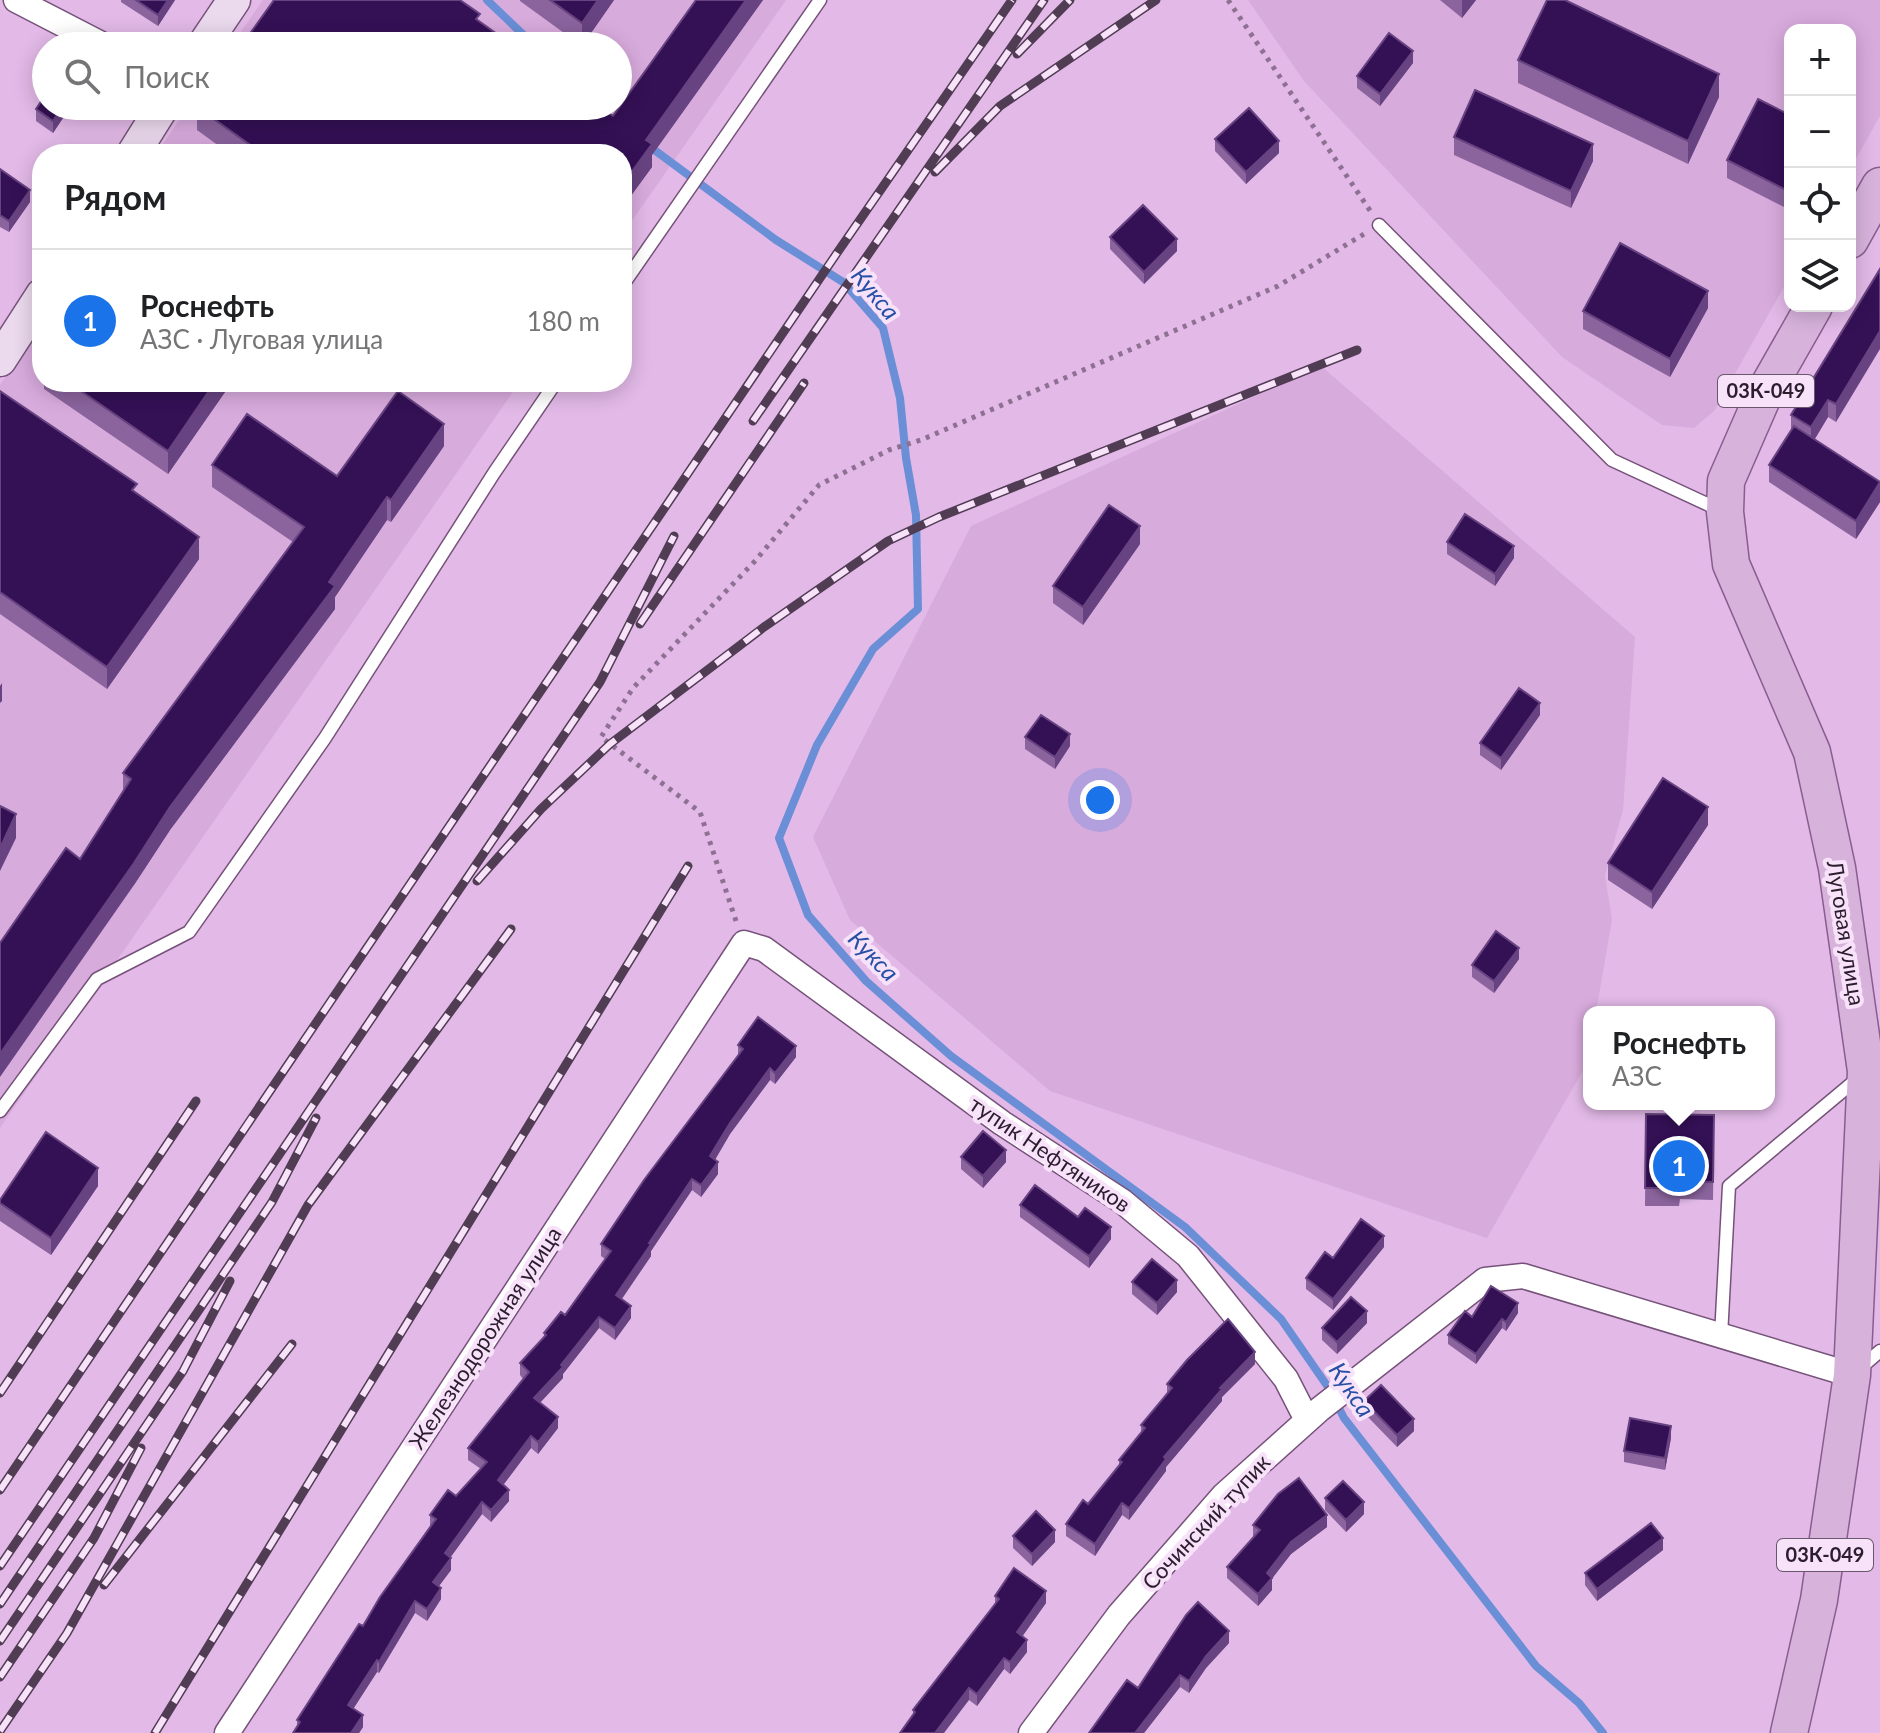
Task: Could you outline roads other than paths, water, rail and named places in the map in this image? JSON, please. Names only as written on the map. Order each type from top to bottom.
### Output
[{"type":"main road","points":[[1856,229],[1880,186]]},
{"type":"main road","name":"03К-049","points":[[1726,497],[1764,394],[1811,312]]},
{"type":"main road","name":"Луговая улица","points":[[1726,497],[1731,564],[1812,752],[1837,868],[1865,1030],[1866,1071],[1852,1375],[1819,1600],[1789,1733]]},
{"type":"street","points":[[16,0],[78,32]]},
{"type":"street","points":[[212,32],[234,0]]},
{"type":"street","points":[[139,144],[154,120]]},
{"type":"street","points":[[0,360],[32,310]]},
{"type":"street","name":"тупик Нефтяников","points":[[744,943],[764,949],[1002,1123],[1122,1201],[1188,1256],[1314,1414]]},
{"type":"street","name":"Железнодорожная улица","points":[[227,1733],[744,943]]},
{"type":"street","name":"Сочинский тупик","points":[[1031,1733],[1119,1615],[1224,1495],[1343,1390],[1485,1280],[1523,1276],[1721,1337]]},
{"type":"street","points":[[1721,1337],[1852,1375]]},
{"type":"lane","points":[[632,272],[820,0]]},
{"type":"lane","points":[[1379,225],[1612,460],[1726,497]]},
{"type":"lane","points":[[0,1111],[97,979],[189,932],[325,738],[549,392]]},
{"type":"lane","points":[[1721,1337],[1729,1186],[1866,1071]]},
{"type":"lane","points":[[1852,1375],[1880,1351]]},
{"type":"waterway","name":"Кукса","points":[[487,0],[520,32]]},
{"type":"waterway","name":"Кукса","points":[[649,146],[776,240],[843,282],[883,328],[900,398],[916,515],[918,609],[873,649],[817,745],[779,838],[808,915],[866,981],[951,1056],[1185,1227],[1281,1319],[1328,1387],[1344,1418],[1536,1666],[1579,1703],[1603,1733]]},
{"type":"railway","points":[[0,1490],[837,253],[1012,0]]},
{"type":"railway","points":[[753,421],[1044,0]]},
{"type":"railway","points":[[1017,54],[1070,0]]},
{"type":"railway","points":[[935,172],[1000,106],[1156,0]]},
{"type":"railway","points":[[477,881],[541,809],[610,744],[764,627],[888,541],[939,517],[1357,350]]},
{"type":"railway","points":[[640,624],[804,383]]},
{"type":"railway","points":[[0,1566],[600,682],[674,536]]},
{"type":"railway","points":[[155,1733],[688,866]]},
{"type":"railway","points":[[0,1731],[67,1633],[308,1205],[511,929]]},
{"type":"railway","points":[[0,1393],[196,1101]]},
{"type":"railway","points":[[0,1604],[272,1202],[316,1118]]},
{"type":"railway","points":[[0,1641],[183,1371],[230,1281]]},
{"type":"railway","points":[[104,1585],[292,1344]]},
{"type":"railway","points":[[0,1677],[94,1538],[141,1448]]},
{"type":"place","name":"Роснефть","points":[[1679,1166]]}]
